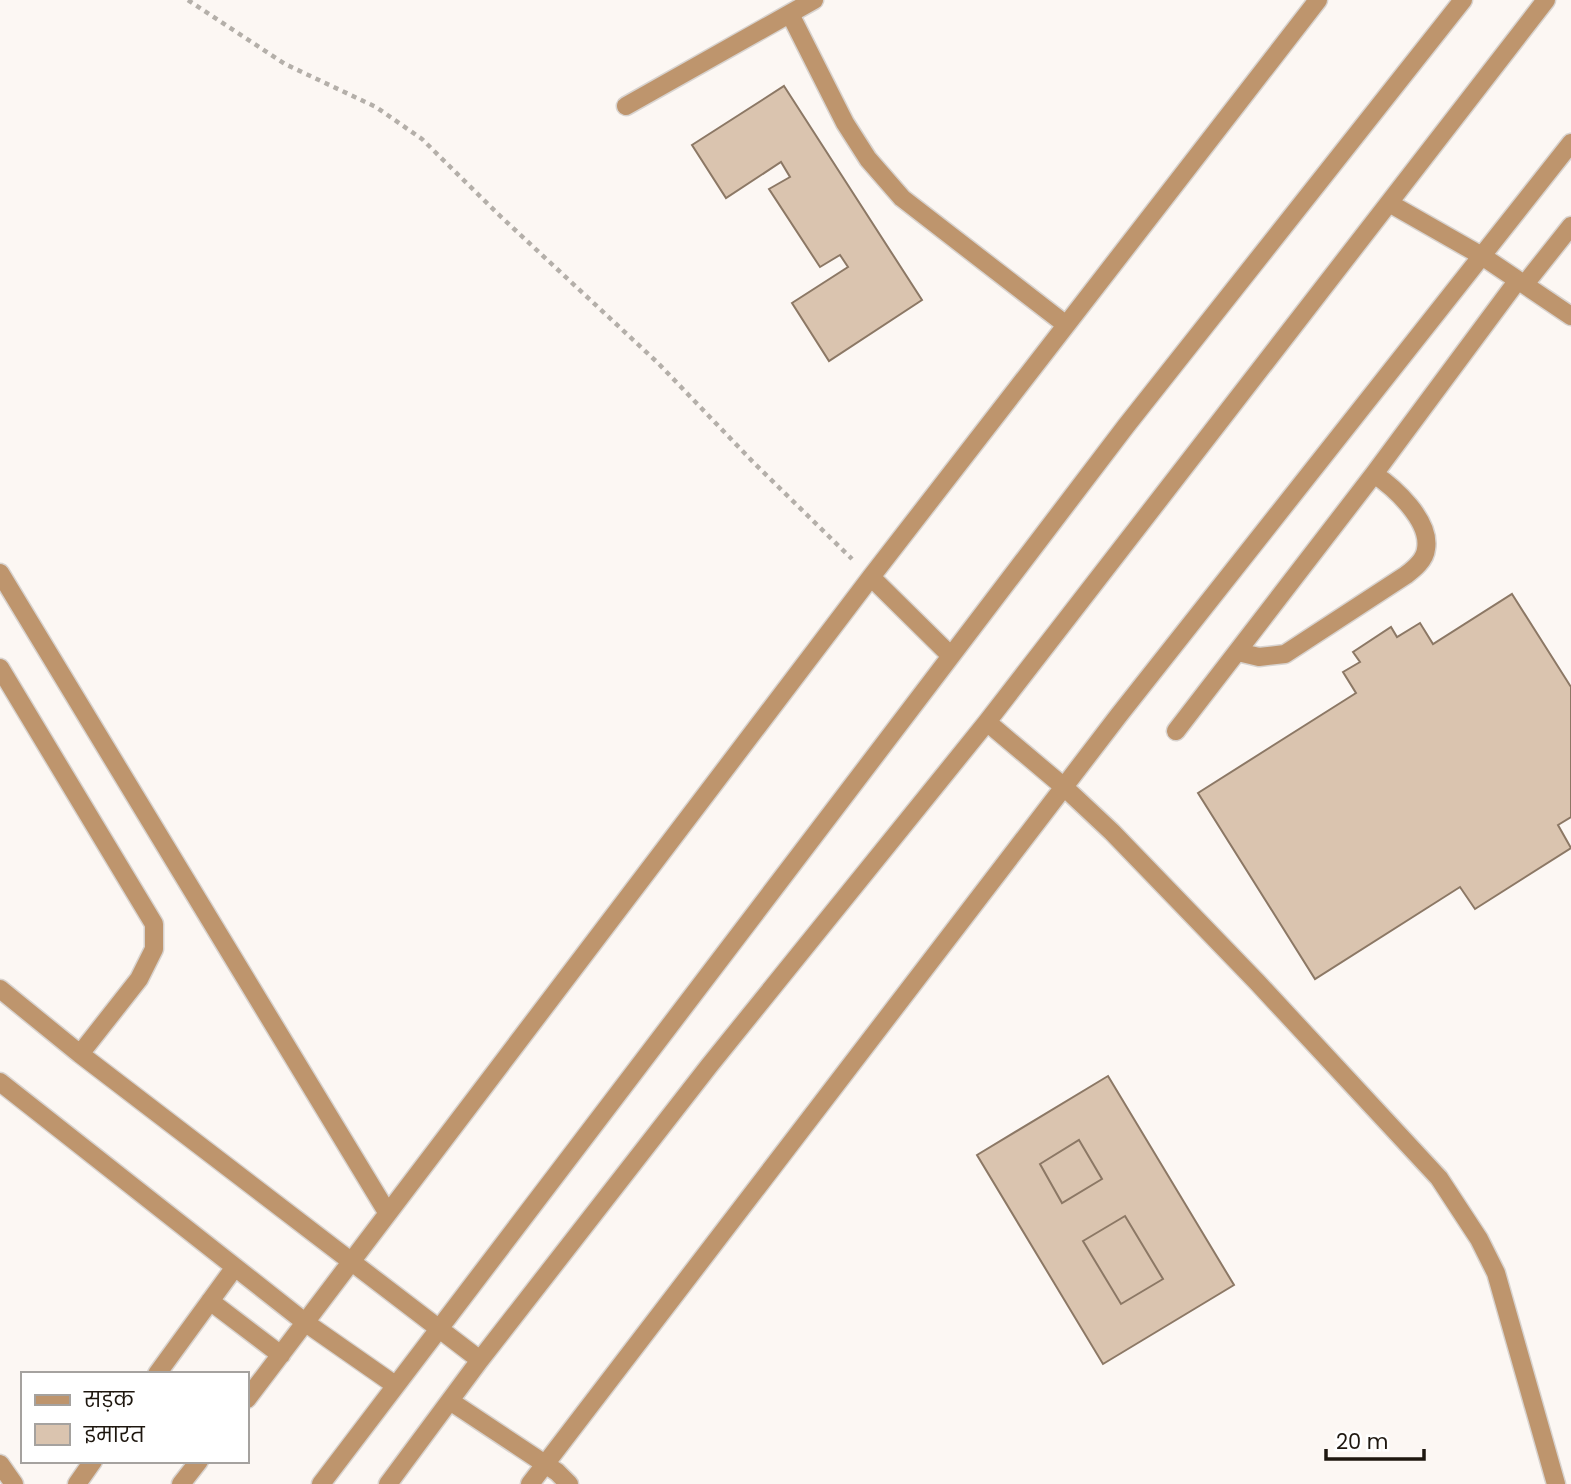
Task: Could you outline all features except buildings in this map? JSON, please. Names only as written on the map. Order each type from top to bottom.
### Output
[{"type":"street","points":[[626,106],[814,0]]},
{"type":"street","points":[[248,1398],[871,577],[1318,0]]},
{"type":"street","points":[[321,1484],[437,1328],[1126,426],[1463,0]]},
{"type":"street","points":[[388,1484],[718,1056],[987,722],[1546,0]]},
{"type":"street","points":[[790,14],[845,123],[868,159],[894,189],[947,234],[1065,324]]},
{"type":"street","points":[[530,1484],[1064,787],[1571,143]]},
{"type":"street","points":[[1390,203],[1482,256],[1571,316]]},
{"type":"street","points":[[1175,731],[1522,282],[1571,226]]},
{"type":"street","points":[[1238,652],[1259,657],[1285,654],[1419,564],[1426,550],[1425,534],[1414,513],[1390,484],[1374,474]]},
{"type":"street","points":[[0,573],[387,1212]]},
{"type":"street","points":[[871,577],[950,655]]},
{"type":"street","points":[[0,668],[154,924],[154,949],[139,979],[80,1054]]},
{"type":"street","points":[[987,722],[1112,832],[1439,1178],[1459,1205],[1496,1273],[1556,1484]]},
{"type":"street","points":[[0,989],[80,1054],[481,1360]]},
{"type":"street","points":[[0,1082],[306,1323],[395,1385]]},
{"type":"street","points":[[158,1372],[235,1267]]},
{"type":"street","points":[[210,1301],[281,1355]]},
{"type":"street","points":[[450,1401],[557,1472],[569,1484]]},
{"type":"street","points":[[77,1484],[92,1463]]},
{"type":"street","points":[[181,1484],[197,1463]]},
{"type":"street","points":[[0,1464],[14,1484]]},
{"type":"path","points":[[188,0],[285,64],[376,107],[422,139],[658,363],[754,463],[871,577]]}]
